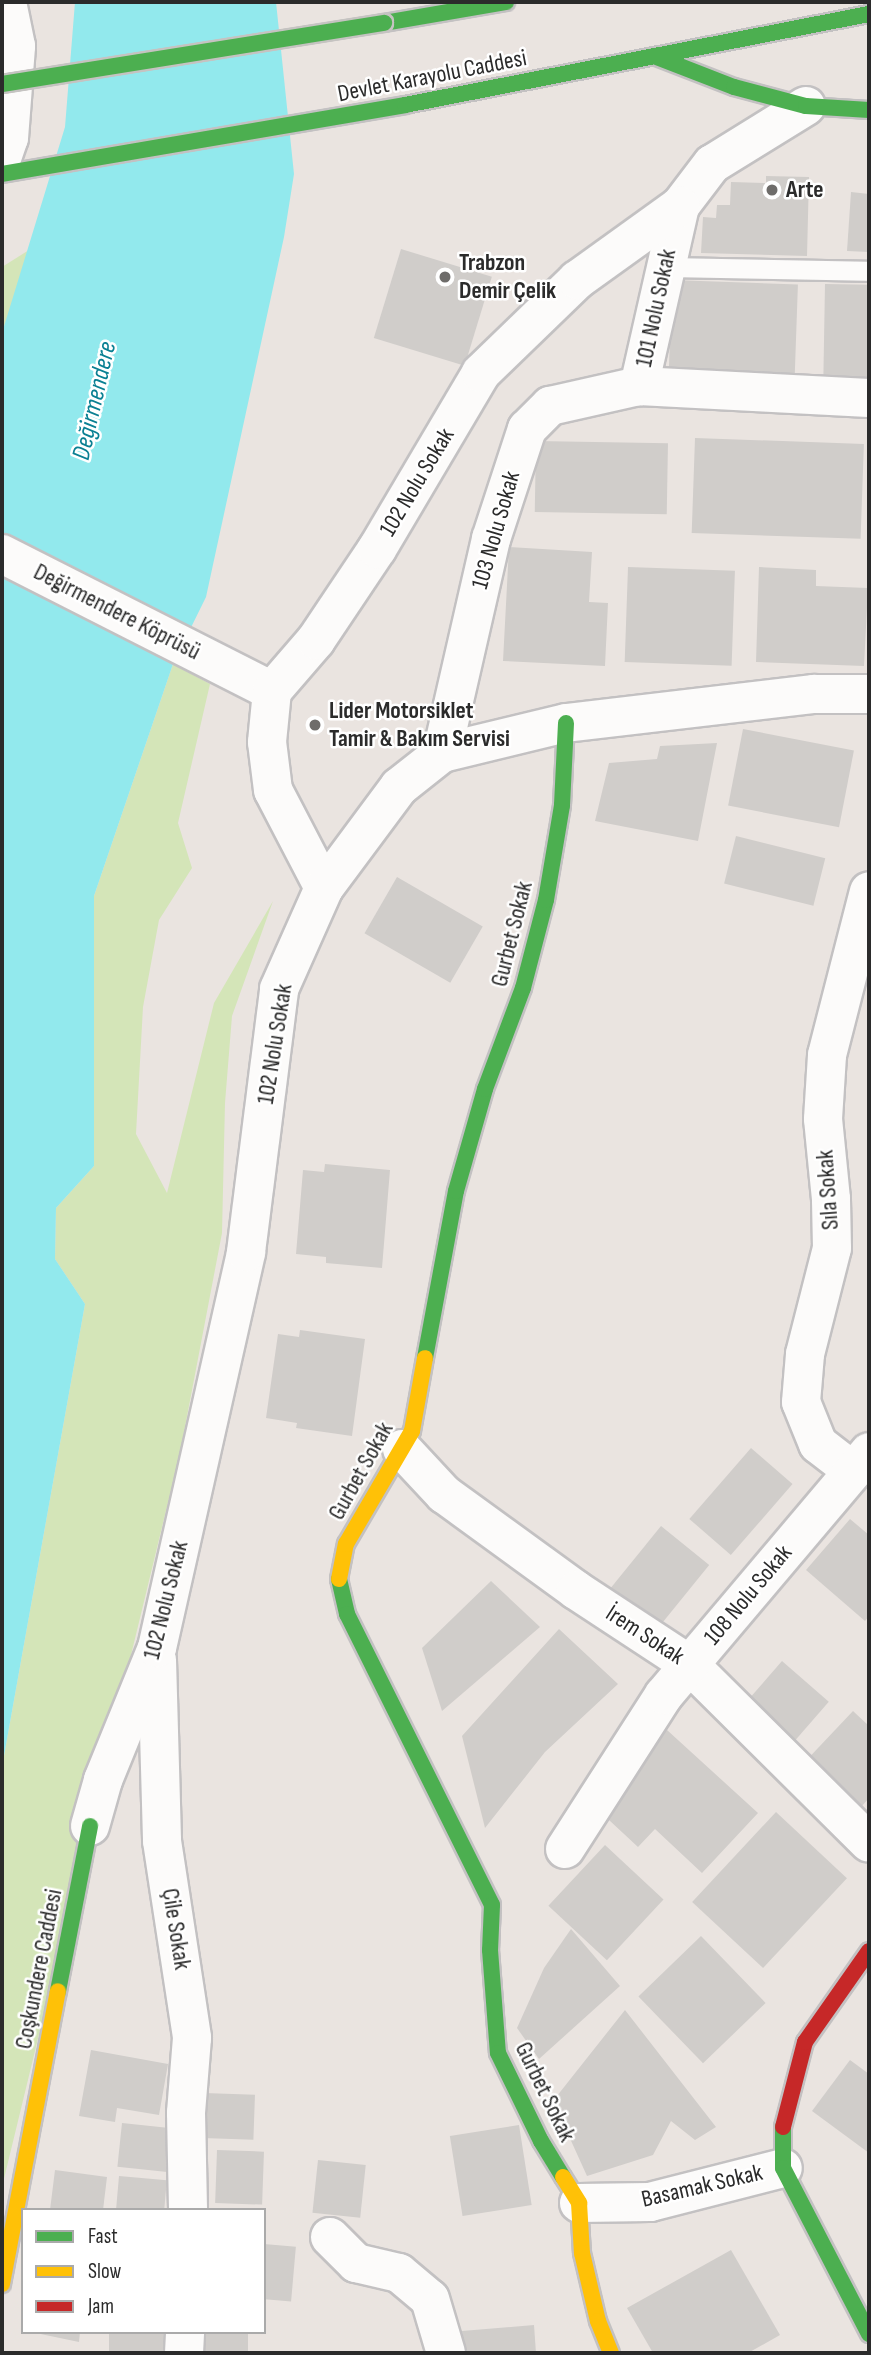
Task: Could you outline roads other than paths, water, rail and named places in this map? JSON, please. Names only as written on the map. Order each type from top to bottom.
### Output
[{"type":"street","points":[[384,23],[433,2]]},
{"type":"street","points":[[2,84],[506,2]]},
{"type":"street","points":[[4,157],[16,46],[7,12]]},
{"type":"street","name":"Devlet Karayolu Caddesi","points":[[4,157],[405,105],[869,14]]},
{"type":"street","points":[[654,56],[734,87],[806,106],[869,110]]},
{"type":"street","points":[[806,106],[869,93]]},
{"type":"street","name":"101 Nolu Sokak","points":[[806,106],[712,164],[680,205],[639,386],[869,398]]},
{"type":"street","name":"102 Nolu Sokak","points":[[272,691],[316,640],[377,549],[481,373],[577,280],[680,205]]},
{"type":"street","name":"103 Nolu Sokak","points":[[442,753],[491,539],[527,429],[550,406],[639,386]]},
{"type":"street","name":"Değirmendere Köprüsü","points":[[2,554],[272,691]]},
{"type":"street","points":[[272,691],[267,742],[273,790],[324,888],[399,787],[442,753],[566,723],[814,694],[869,694]]},
{"type":"street","name":"Gurbet Sokak","points":[[566,723],[562,805],[546,900],[523,988],[485,1089],[456,1191],[412,1431],[346,1544],[339,1577],[347,1614],[492,1905],[492,1986],[498,2053],[541,2141],[579,2203]]},
{"type":"street","name":"102 Nolu Sokak","points":[[90,1826],[103,1780],[157,1648],[246,1252],[279,989],[324,888]]},
{"type":"street","name":"Sıla Sokak","points":[[861,1461],[818,1444],[801,1402],[805,1354],[832,1248],[831,1199],[823,1119],[827,1055],[869,891]]},
{"type":"street","name":"İrem Sokak","points":[[402,1449],[444,1494],[576,1590],[690,1665],[869,1843]]},
{"type":"street","name":"108 Nolu Sokak","points":[[565,1849],[664,1695],[861,1461]]},
{"type":"street","name":"Çile Sokak","points":[[157,1648],[162,1842],[192,2038],[186,2113],[188,2208]]},
{"type":"street","name":"Coşkundere Caddesi","points":[[2,2284],[90,1826]]},
{"type":"street","points":[[867,2327],[783,2168],[783,2128],[805,2042],[869,1951]]},
{"type":"street","name":"Basamak Sokak","points":[[579,2203],[650,2202],[783,2168]]},
{"type":"street","points":[[579,2203],[582,2253],[598,2321],[611,2353]]},
{"type":"street","points":[[330,2237],[356,2263],[399,2273],[430,2299],[446,2353]]},
{"type":"street","points":[[184,2353],[185,2334]]},
{"type":"lane","points":[[664,267],[869,271]]},
{"type":"water","name":"Değirmendere","points":[[75,2],[276,2],[294,174],[284,237],[206,597],[173,664],[94,896],[94,1166],[56,1208],[55,1259],[85,1304],[2,1767],[2,333],[65,127]]},
{"type":"place","name":"Arte","points":[[772,190]]},
{"type":"place","name":"Trabzon Demir Çelik","points":[[445,277]]},
{"type":"place","name":"Lider Motorsiklet Tamir & Bakım Servisi","points":[[315,725]]}]
